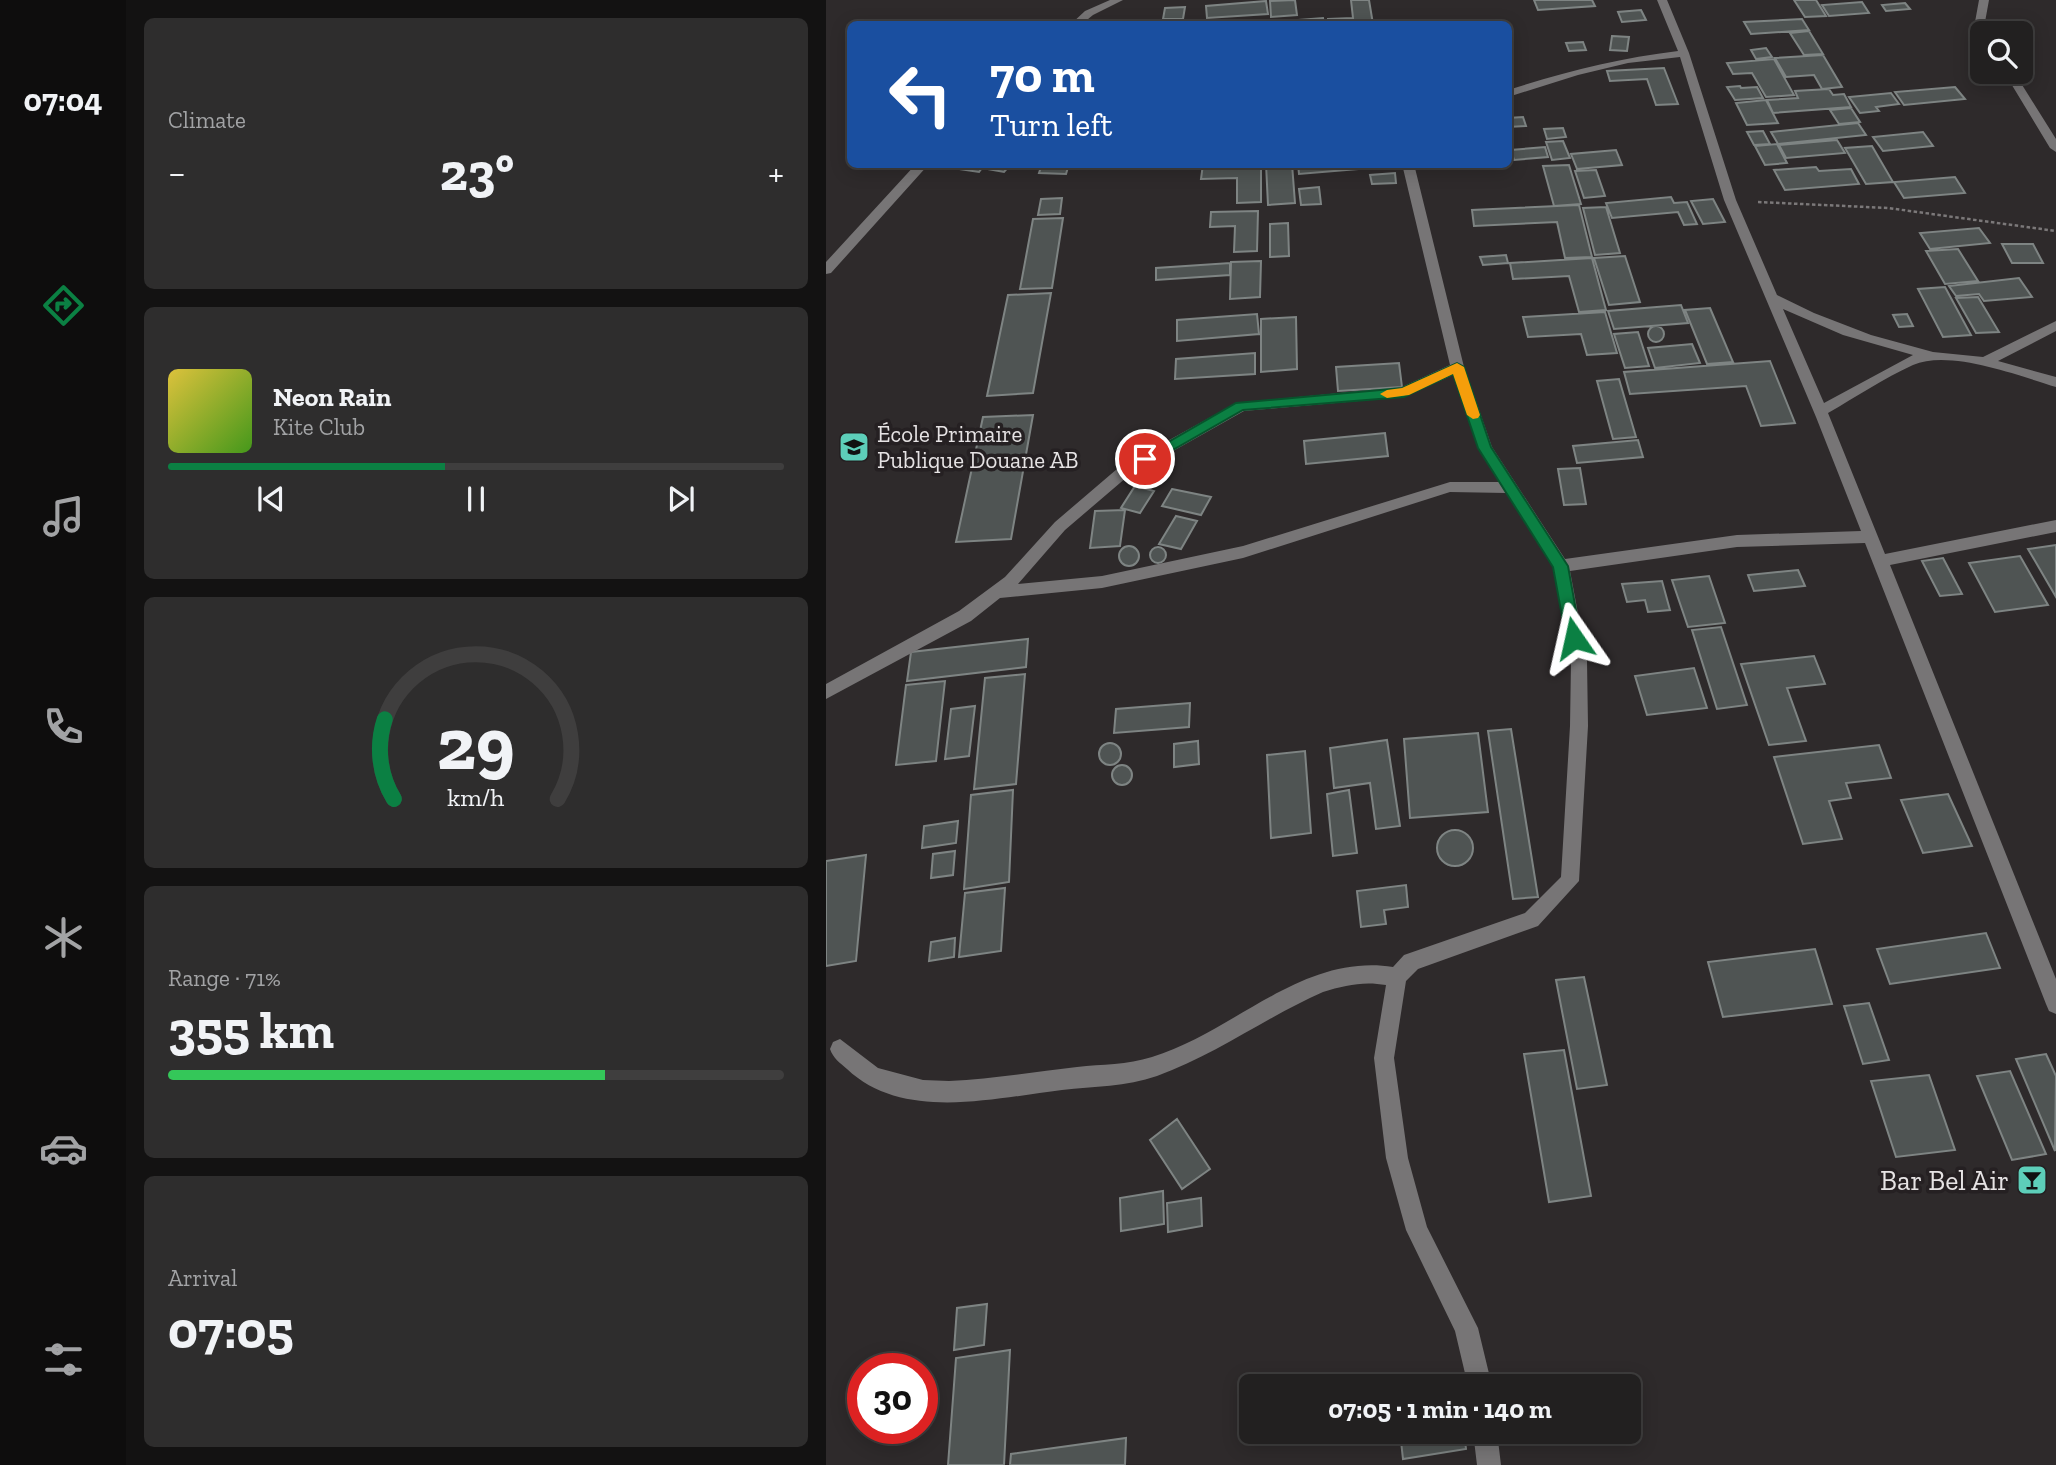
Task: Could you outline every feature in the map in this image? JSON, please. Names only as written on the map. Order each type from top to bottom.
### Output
[{"type":"street","points":[[1089,13],[1092,0]]},
{"type":"street","points":[[1080,21],[1089,13],[1118,0]]},
{"type":"street","points":[[1662,0],[1684,53],[1730,200],[1820,411],[2056,1004]]},
{"type":"street","points":[[1980,21],[1984,0]]},
{"type":"street","points":[[1512,93],[1575,72],[1628,60],[1684,53]]},
{"type":"street","points":[[2016,84],[2056,148]]},
{"type":"street","points":[[826,270],[919,168]]},
{"type":"street","points":[[1409,168],[1457,367],[1485,448],[1560,566],[1578,662],[1579,726],[1570,881],[1531,920],[1411,962],[1397,977],[1384,1058],[1397,1158],[1417,1230],[1466,1328],[1477,1374]]},
{"type":"street","points":[[1771,298],[1810,318],[1867,341],[1938,356],[1985,362],[2056,382]]},
{"type":"street","points":[[1985,362],[2056,325]]},
{"type":"street","points":[[1820,411],[1912,359],[1938,356]]},
{"type":"street","points":[[826,692],[965,616],[996,593],[1034,558],[1060,526],[1122,472],[1241,406],[1404,392],[1457,367]]},
{"type":"street","points":[[996,593],[1102,582],[1244,552],[1450,487],[1509,488]]},
{"type":"street","points":[[1880,561],[2056,526]]},
{"type":"street","points":[[1560,566],[1737,541],[1870,537]]},
{"type":"street","points":[[840,1049],[872,1076],[921,1089],[958,1092],[1033,1086],[1082,1077],[1106,1077],[1145,1070],[1201,1047],[1312,986],[1349,974],[1377,971],[1397,977]]},
{"type":"street","points":[[1486,1444],[1489,1465]]},
{"type":"path","points":[[1730,200],[1888,208],[2056,231]]},
{"type":"building","points":[[1295,0],[1297,15],[1271,17],[1270,1]]},
{"type":"building","points":[[1351,0],[1369,0],[1372,21],[1328,21],[1328,19],[1353,18]]},
{"type":"building","points":[[1534,0],[1592,0],[1595,6],[1538,10]]},
{"type":"building","points":[[1794,0],[1816,0],[1826,16],[1805,17]]},
{"type":"building","points":[[1266,1],[1268,14],[1207,18],[1206,6]]},
{"type":"building","points":[[1862,2],[1869,13],[1829,16],[1822,5]]},
{"type":"building","points":[[1905,3],[1910,9],[1886,11],[1882,5]]},
{"type":"building","points":[[1185,7],[1183,19],[1163,19],[1165,8]]},
{"type":"building","points":[[1641,10],[1646,20],[1622,22],[1618,12]]},
{"type":"building","points":[[1323,18],[1324,21],[1285,21]]},
{"type":"building","points":[[1802,19],[1809,30],[1751,34],[1744,22]]},
{"type":"building","points":[[1809,31],[1823,54],[1804,55],[1790,33]]},
{"type":"building","points":[[1612,36],[1629,37],[1627,51],[1610,50]]},
{"type":"building","points":[[1583,42],[1586,50],[1569,51],[1566,43]]},
{"type":"building","points":[[1766,48],[1772,57],[1756,59],[1751,50]]},
{"type":"building","points":[[1823,55],[1842,87],[1822,89],[1814,75],[1786,77],[1775,58]]},
{"type":"building","points":[[1774,59],[1794,95],[1766,97],[1752,73],[1733,74],[1727,63]]},
{"type":"building","points":[[1664,68],[1678,104],[1656,105],[1647,79],[1610,81],[1607,71]]},
{"type":"building","points":[[1727,87],[1757,87],[1763,98],[1735,100]]},
{"type":"building","points":[[1955,87],[1965,99],[1904,105],[1895,92]]},
{"type":"building","points":[[1829,89],[1833,95],[1844,94],[1851,107],[1773,113],[1767,100],[1798,98],[1795,91]]},
{"type":"building","points":[[1891,93],[1899,104],[1876,107],[1879,111],[1860,113],[1849,97]]},
{"type":"building","points":[[1766,100],[1778,123],[1747,125],[1736,103]]},
{"type":"building","points":[[1851,108],[1860,122],[1839,124],[1830,110]]},
{"type":"building","points":[[1523,117],[1526,126],[1512,127],[1512,118]]},
{"type":"building","points":[[1858,123],[1866,135],[1778,144],[1771,132]]},
{"type":"building","points":[[1563,128],[1566,137],[1547,139],[1544,129]]},
{"type":"building","points":[[1763,131],[1770,144],[1754,145],[1747,132]]},
{"type":"building","points":[[1923,132],[1933,146],[1883,151],[1873,137]]},
{"type":"building","points":[[1837,140],[1845,153],[1786,158],[1779,145]]},
{"type":"building","points":[[1563,141],[1570,158],[1552,160],[1546,142]]},
{"type":"building","points":[[1777,144],[1787,163],[1765,165],[1755,146]]},
{"type":"building","points":[[1872,146],[1893,182],[1866,184],[1845,148]]},
{"type":"building","points":[[1545,147],[1548,157],[1514,160],[1512,150]]},
{"type":"building","points":[[1616,150],[1622,165],[1577,169],[1571,154]]},
{"type":"building","points":[[1569,165],[1581,204],[1554,206],[1543,166]]},
{"type":"building","points":[[1816,167],[1819,171],[1851,169],[1859,184],[1785,190],[1774,170]]},
{"type":"building","points":[[960,168],[982,168],[979,172]]},
{"type":"building","points":[[989,168],[1008,168],[1004,172]]},
{"type":"building","points":[[1041,168],[1068,168],[1066,174],[1039,173]]},
{"type":"building","points":[[1202,168],[1261,168],[1261,202],[1237,203],[1237,178],[1201,179]]},
{"type":"building","points":[[1266,168],[1292,168],[1295,203],[1268,205]]},
{"type":"building","points":[[1298,168],[1370,168],[1299,174]]},
{"type":"building","points":[[1596,170],[1605,196],[1584,198],[1575,171]]},
{"type":"building","points":[[1395,173],[1396,183],[1372,184],[1370,175]]},
{"type":"building","points":[[1955,177],[1965,193],[1904,198],[1894,182]]},
{"type":"building","points":[[1319,187],[1321,204],[1301,205],[1299,189]]},
{"type":"building","points":[[1671,197],[1674,203],[1687,202],[1697,224],[1684,225],[1678,212],[1612,218],[1606,203]]},
{"type":"building","points":[[1062,198],[1060,214],[1038,215],[1041,199]]},
{"type":"building","points":[[1713,199],[1725,222],[1703,224],[1691,201]]},
{"type":"building","points":[[1579,205],[1592,257],[1565,258],[1557,222],[1474,226],[1472,210]]},
{"type":"building","points":[[1606,207],[1620,253],[1595,255],[1583,208]]},
{"type":"building","points":[[1258,211],[1257,251],[1234,252],[1235,226],[1210,227],[1211,212]]},
{"type":"building","points":[[1063,218],[1052,288],[1020,289],[1033,219]]},
{"type":"building","points":[[1288,223],[1289,256],[1270,257],[1270,224]]},
{"type":"building","points":[[1979,228],[1990,243],[1930,249],[1920,233]]},
{"type":"building","points":[[2002,244],[2033,244],[2043,263],[2012,263]]},
{"type":"building","points":[[1958,249],[1978,281],[1945,284],[1926,251]]},
{"type":"building","points":[[1506,255],[1508,263],[1483,265],[1480,257]]},
{"type":"building","points":[[1625,256],[1640,302],[1609,305],[1594,258]]},
{"type":"building","points":[[1592,258],[1606,310],[1579,312],[1569,276],[1513,279],[1510,263]]},
{"type":"building","points":[[1261,261],[1260,297],[1230,299],[1231,262]]},
{"type":"building","points":[[1230,263],[1230,275],[1156,280],[1156,268]]},
{"type":"building","points":[[2019,278],[2032,297],[1984,301],[1979,294],[1956,296],[1949,286]]},
{"type":"building","points":[[1945,287],[1971,335],[1943,337],[1918,289]]},
{"type":"building","points":[[1051,293],[1033,393],[987,396],[1008,295]]},
{"type":"building","points":[[1978,297],[1999,332],[1976,333],[1956,298]]},
{"type":"building","points":[[1681,305],[1688,323],[1614,329],[1608,311]]},
{"type":"building","points":[[1710,308],[1733,362],[1707,364],[1685,310]]},
{"type":"building","points":[[1605,312],[1617,353],[1587,355],[1581,334],[1528,337],[1523,317]]},
{"type":"building","points":[[1257,314],[1259,334],[1177,341],[1177,320]]},
{"type":"building","points":[[1907,314],[1913,326],[1899,327],[1893,315]]},
{"type":"building","points":[[1296,317],[1297,369],[1261,372],[1261,319]]},
{"type":"building","points":[[1656,326],[1664,334],[1656,342],[1648,334]]},
{"type":"building","points":[[1638,332],[1649,366],[1625,368],[1614,334]]},
{"type":"building","points":[[1692,344],[1700,363],[1655,368],[1648,348]]},
{"type":"building","points":[[1255,353],[1255,374],[1175,379],[1176,359]]},
{"type":"building","points":[[1770,361],[1795,423],[1761,426],[1746,386],[1630,394],[1624,372]]},
{"type":"building","points":[[1399,363],[1402,387],[1338,391],[1336,367]]},
{"type":"building","points":[[1619,379],[1636,437],[1613,439],[1597,381]]},
{"type":"building","points":[[1033,415],[1011,539],[956,542],[983,417]]},
{"type":"building","points":[[1385,433],[1388,456],[1306,464],[1304,441]]},
{"type":"building","points":[[1638,440],[1643,457],[1577,463],[1573,446]]},
{"type":"building","points":[[1580,468],[1586,504],[1564,505],[1558,469]]},
{"type":"building","points":[[1135,486],[1154,491],[1140,513],[1121,508]]},
{"type":"building","points":[[1172,489],[1211,497],[1201,515],[1162,506]]},
{"type":"building","points":[[1125,510],[1120,546],[1090,548],[1095,511]]},
{"type":"building","points":[[1176,516],[1197,521],[1181,549],[1159,544]]},
{"type":"building","points":[[2056,545],[2056,597],[2028,549]]},
{"type":"building","points":[[1129,546],[1136,549],[1139,556],[1136,563],[1129,566],[1122,563],[1119,556],[1122,549]]},
{"type":"building","points":[[1155,547],[1161,547],[1166,555],[1164,561],[1155,563],[1150,558],[1150,552]]},
{"type":"building","points":[[2020,556],[2048,605],[1995,612],[1969,563]]},
{"type":"building","points":[[1943,558],[1962,594],[1940,596],[1922,561]]},
{"type":"building","points":[[1798,570],[1805,586],[1754,591],[1748,575]]},
{"type":"building","points":[[1709,576],[1725,623],[1688,627],[1672,580]]},
{"type":"building","points":[[1662,581],[1670,610],[1648,612],[1645,600],[1627,602],[1622,584]]},
{"type":"building","points":[[1721,627],[1747,705],[1717,709],[1692,630]]},
{"type":"building","points":[[1028,639],[1026,667],[907,681],[911,652]]},
{"type":"building","points":[[1814,656],[1825,684],[1787,688],[1806,741],[1769,745],[1741,664]]},
{"type":"building","points":[[1694,668],[1707,708],[1647,715],[1635,676]]},
{"type":"building","points":[[1025,674],[1016,784],[974,789],[985,678]]},
{"type":"building","points":[[945,681],[936,761],[896,765],[906,685]]},
{"type":"building","points":[[1190,703],[1189,727],[1114,733],[1116,709]]},
{"type":"building","points":[[975,706],[969,756],[945,759],[951,709]]},
{"type":"building","points":[[1511,729],[1538,897],[1513,899],[1488,731]]},
{"type":"building","points":[[1478,733],[1488,812],[1410,818],[1404,739]]},
{"type":"building","points":[[1387,740],[1400,826],[1376,829],[1370,783],[1334,788],[1330,748]]},
{"type":"building","points":[[1198,741],[1199,764],[1174,767],[1174,744]]},
{"type":"building","points":[[1106,743],[1114,743],[1121,750],[1121,758],[1114,765],[1106,765],[1099,758],[1099,750]]},
{"type":"building","points":[[1879,745],[1891,778],[1846,783],[1851,798],[1829,801],[1842,839],[1803,844],[1774,757]]},
{"type":"building","points":[[1305,751],[1311,833],[1271,838],[1267,755]]},
{"type":"building","points":[[1118,765],[1126,765],[1132,775],[1126,785],[1118,785],[1112,779],[1112,771]]},
{"type":"building","points":[[1013,790],[1009,882],[964,889],[971,795]]},
{"type":"building","points":[[1349,790],[1357,853],[1333,856],[1327,794]]},
{"type":"building","points":[[1948,794],[1972,846],[1923,853],[1901,800]]},
{"type":"building","points":[[958,821],[956,843],[922,848],[924,826]]},
{"type":"building","points":[[1455,830],[1468,835],[1473,848],[1468,861],[1455,866],[1442,861],[1437,848],[1442,835]]},
{"type":"building","points":[[955,851],[953,875],[931,878],[933,854]]},
{"type":"building","points":[[866,855],[856,961],[826,966],[826,861]]},
{"type":"building","points":[[1406,885],[1408,907],[1384,910],[1386,924],[1361,927],[1357,891]]},
{"type":"building","points":[[1005,888],[1001,951],[959,957],[965,893]]},
{"type":"building","points":[[1986,933],[2000,968],[1890,984],[1877,949]]},
{"type":"building","points":[[955,938],[954,957],[929,961],[931,942]]},
{"type":"building","points":[[1815,949],[1832,1004],[1723,1017],[1708,962]]},
{"type":"building","points":[[1584,977],[1607,1085],[1577,1089],[1556,980]]},
{"type":"building","points":[[1869,1003],[1889,1060],[1863,1064],[1844,1006]]},
{"type":"building","points":[[1564,1050],[1591,1196],[1549,1202],[1524,1054]]},
{"type":"building","points":[[2046,1054],[2056,1076],[2055,1151],[2016,1059]]},
{"type":"building","points":[[2010,1071],[2046,1154],[2012,1160],[1977,1076]]},
{"type":"building","points":[[1929,1075],[1955,1150],[1896,1157],[1871,1081]]},
{"type":"building","points":[[1177,1119],[1210,1169],[1182,1189],[1150,1140]]},
{"type":"building","points":[[1163,1191],[1164,1224],[1121,1231],[1120,1198]]},
{"type":"building","points":[[1201,1198],[1202,1226],[1168,1232],[1167,1203]]},
{"type":"building","points":[[987,1304],[984,1345],[954,1350],[957,1308]]},
{"type":"building","points":[[1010,1350],[1004,1465],[948,1465],[956,1358]]},
{"type":"building","points":[[1126,1438],[1125,1465],[1010,1465],[1011,1454]]},
{"type":"building","points":[[1401,1444],[1465,1444],[1466,1449],[1403,1459]]},
{"type":"slow traffic","points":[[1387,394],[1404,392],[1457,367],[1473,415]]},
{"type":"place","name":"École Primaire Publique Douane AB","points":[[854,447]]},
{"type":"place","name":"Bar Bel Air","points":[[2032,1180]]},
{"type":"route","points":[[1145,459],[1241,406],[1324,401],[1404,392],[1457,367],[1485,448],[1560,566],[1574,638]]}]
